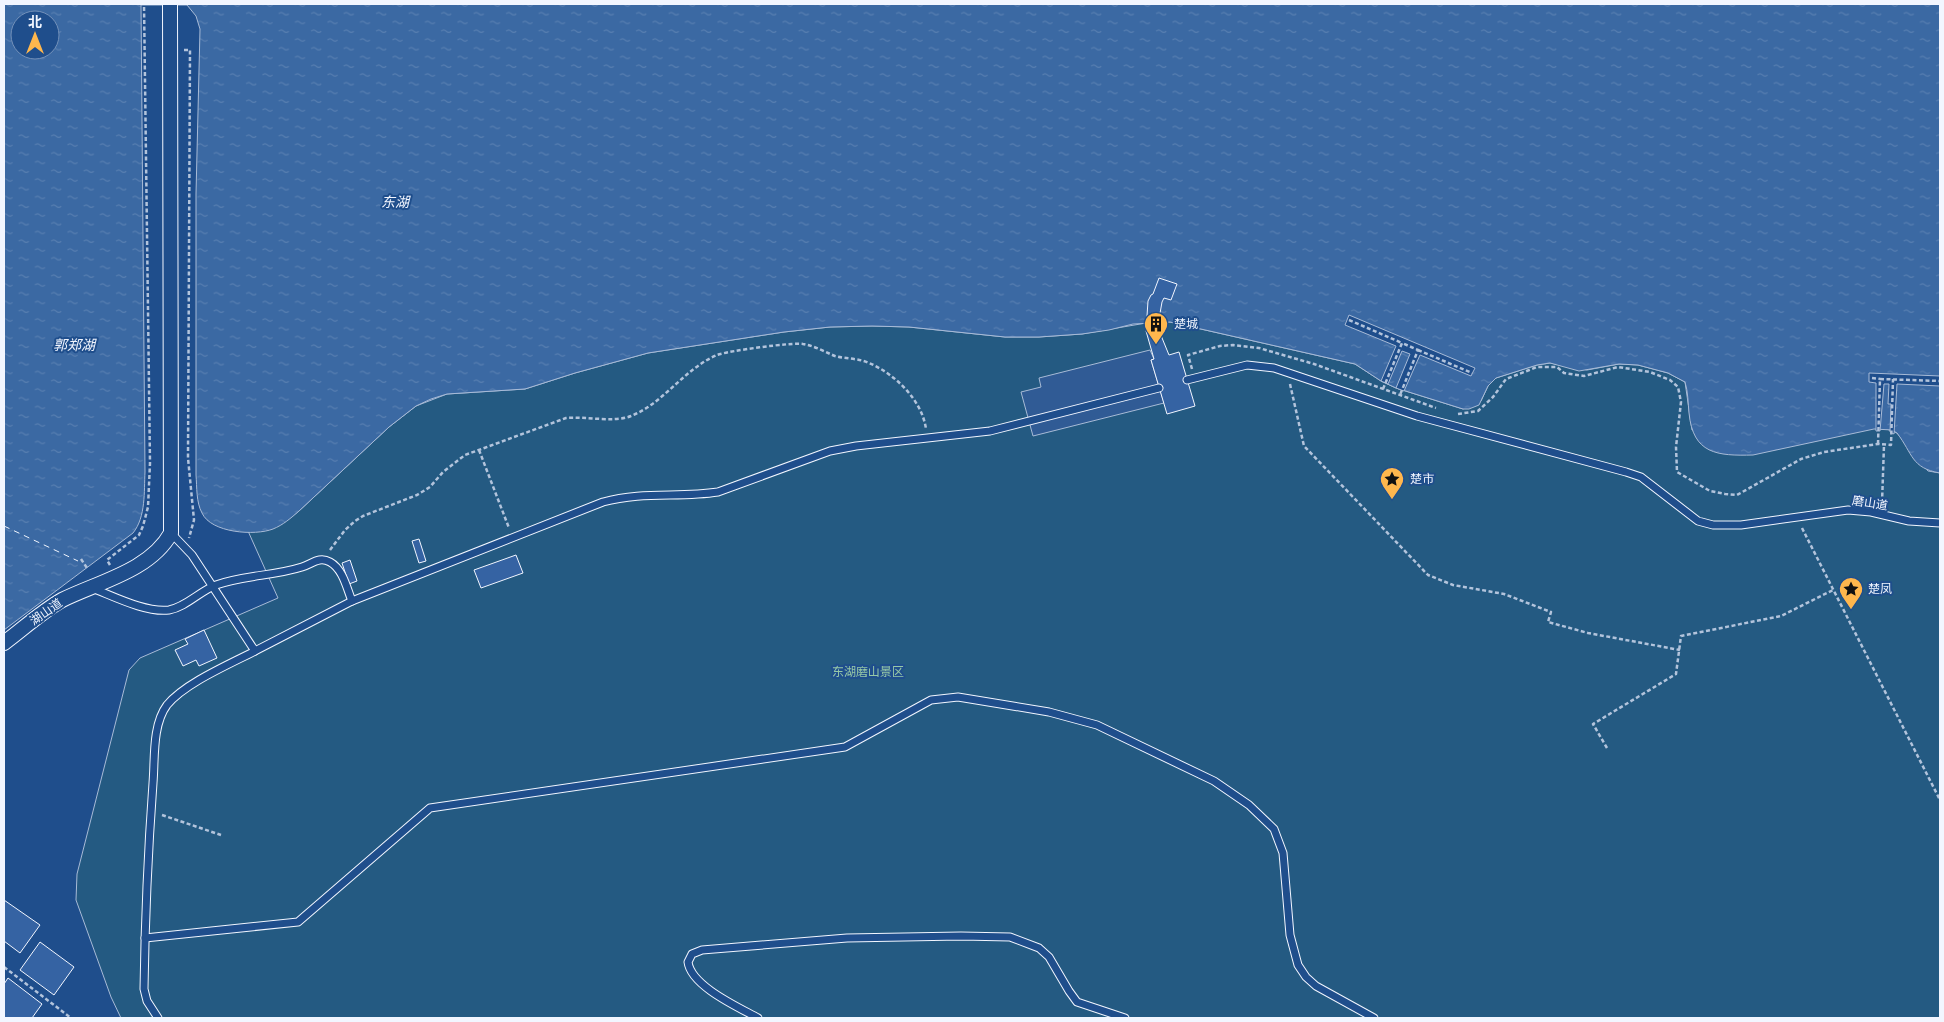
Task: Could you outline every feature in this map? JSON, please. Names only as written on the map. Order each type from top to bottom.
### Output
[{"type":"street","points":[[170,4],[171,533]]},
{"type":"street","name":"湖山道","points":[[4,643],[52,606],[116,577],[156,552],[171,533]]},
{"type":"lane","name":"磨山道","points":[[1191,379],[1247,365],[1287,370],[1417,416],[1641,477],[1698,521],[1713,525],[1741,525],[1848,510],[1909,521],[1940,523]]},
{"type":"lane","points":[[158,1018],[147,1001],[144,989],[151,811],[156,744],[163,711],[168,704],[189,687],[352,601],[603,502],[633,495],[706,494],[718,492],[830,451],[856,446],[990,431],[1159,388]]},
{"type":"lane","points":[[171,533],[186,547],[214,586],[255,651]]},
{"type":"lane","points":[[92,588],[125,601],[163,610],[175,608],[214,586],[246,577],[297,568],[317,560],[323,560],[332,563],[339,571],[352,601]]},
{"type":"lane","points":[[145,938],[298,922],[430,808],[845,747],[931,700],[958,697],[1049,712],[1098,725],[1214,781],[1249,805],[1274,829],[1283,853],[1290,935],[1298,965],[1306,978],[1316,986],[1374,1018]]},
{"type":"lane","points":[[758,1018],[721,998],[701,982],[689,968],[688,962],[692,954],[702,950],[847,938],[961,936],[1010,938],[1039,948],[1049,957],[1077,1002],[1126,1018]]},
{"type":"path","points":[[116,577],[107,560],[139,535],[146,515],[150,463],[144,4]]},
{"type":"path","points":[[170,50],[190,50],[188,458],[194,520],[186,547]]},
{"type":"path","points":[[1349,320],[1472,372]]},
{"type":"path","points":[[1382,389],[1402,343]]},
{"type":"path","points":[[323,560],[345,530],[355,521],[363,516],[417,495],[430,487],[454,462],[465,455],[566,418],[618,418],[630,416],[656,400],[695,368],[720,353],[798,344],[811,346],[841,358],[867,362],[895,380],[914,400],[923,415],[927,438]]},
{"type":"path","points":[[1191,379],[1188,355],[1220,346],[1233,345],[1275,351],[1440,410]]},
{"type":"path","points":[[1400,395],[1418,350]]},
{"type":"path","points":[[1455,414],[1462,415],[1478,411],[1506,380],[1537,367],[1557,366],[1564,372],[1584,376],[1618,367],[1656,374],[1670,380],[1678,387],[1681,402],[1676,446],[1677,472],[1710,490],[1725,494],[1737,494],[1801,459],[1824,452],[1878,444],[1891,445],[1894,379]]},
{"type":"path","points":[[1287,370],[1304,446],[1428,575],[1453,586],[1504,594],[1551,612],[1548,622],[1588,633],[1680,650]]},
{"type":"path","points":[[1872,378],[1940,381]]},
{"type":"path","points":[[1878,444],[1880,379]]},
{"type":"path","points":[[1882,515],[1884,445]]},
{"type":"path","points":[[480,450],[513,538]]},
{"type":"path","points":[[1797,518],[1940,800]]},
{"type":"path","points":[[81,559],[87,568]]},
{"type":"path","points":[[1607,748],[1593,724],[1676,674],[1681,636],[1781,616],[1834,590]]},
{"type":"path","points":[[151,811],[221,835]]},
{"type":"path","points":[[4,967],[71,1018]]},
{"type":"green space","name":"东湖磨山景区","points":[[1152,322],[1170,322],[1355,364],[1381,381],[1396,388],[1463,409],[1481,401],[1488,386],[1496,378],[1537,365],[1550,363],[1587,370],[1619,364],[1638,365],[1668,373],[1685,382],[1692,430],[1884,428],[1897,433],[1928,471],[1940,473],[1940,1018],[121,1018],[111,997],[76,900],[77,874],[129,670],[140,658],[278,598],[248,531],[269,528],[282,523],[299,511],[389,427],[416,406],[447,394],[525,389],[648,353],[784,332],[830,327],[872,326],[909,327],[1005,337],[1039,337],[1082,334]]},
{"type":"shaded area","points":[[1150,350],[1154,359],[1151,360],[1164,403],[1033,436],[1021,392],[1041,387],[1039,378]]},
{"type":"water","name":"东湖","points":[[4,4],[1940,4],[1940,473],[1930,471],[1918,464],[1897,433],[1892,430],[1874,429],[1753,455],[1728,455],[1709,450],[1702,445],[1691,427],[1685,382],[1668,373],[1638,365],[1619,364],[1579,371],[1550,363],[1537,365],[1496,378],[1488,386],[1479,405],[1463,409],[1396,388],[1381,381],[1355,364],[1170,322],[1133,324],[1082,334],[1039,337],[1005,337],[909,327],[830,327],[784,332],[648,353],[525,389],[447,394],[431,399],[416,406],[389,427],[287,521],[273,529],[256,532],[234,531],[214,525],[202,513],[197,494],[196,194],[200,29],[196,16],[187,5],[141,5],[145,472],[142,512],[133,533],[4,630]]},
{"type":"pier","points":[[1349,315],[1475,368],[1471,376],[1420,355],[1404,391],[1396,388],[1410,354],[1402,351],[1388,384],[1381,381],[1396,346],[1345,325]]},
{"type":"pier","points":[[1869,373],[1940,376],[1940,386],[1897,384],[1894,434],[1890,432],[1891,404],[1888,404],[1889,384],[1884,384],[1880,431],[1876,431],[1876,383],[1869,382]]},
{"type":"building","name":"楚城","points":[[1159,278],[1177,284],[1171,300],[1164,298],[1162,302],[1159,319],[1160,333],[1169,355],[1179,352],[1195,406],[1167,414],[1151,360],[1154,359],[1146,331],[1148,301]]},
{"type":"building","points":[[419,539],[426,561],[419,563],[412,541]]},
{"type":"building","points":[[516,555],[523,573],[481,588],[474,570]]},
{"type":"building","points":[[350,560],[357,581],[349,584],[342,563]]},
{"type":"building","points":[[204,630],[217,658],[199,666],[196,660],[183,666],[175,650],[188,644],[185,639]]},
{"type":"building","points":[[4,900],[40,925],[20,953],[4,941]]},
{"type":"building","points":[[40,942],[74,967],[54,995],[20,970]]},
{"type":"building","points":[[8,978],[42,1004],[32,1018],[4,1018],[4,984]]},
{"type":"ferry route","points":[[4,526],[78,561]]},
{"type":"place","name":"楚城","points":[[1156,345]]},
{"type":"place","name":"楚市","points":[[1392,500]]},
{"type":"place","name":"楚凤","points":[[1851,610]]},
{"type":"water label","name":"郭郑湖","points":[[74,345]]}]
